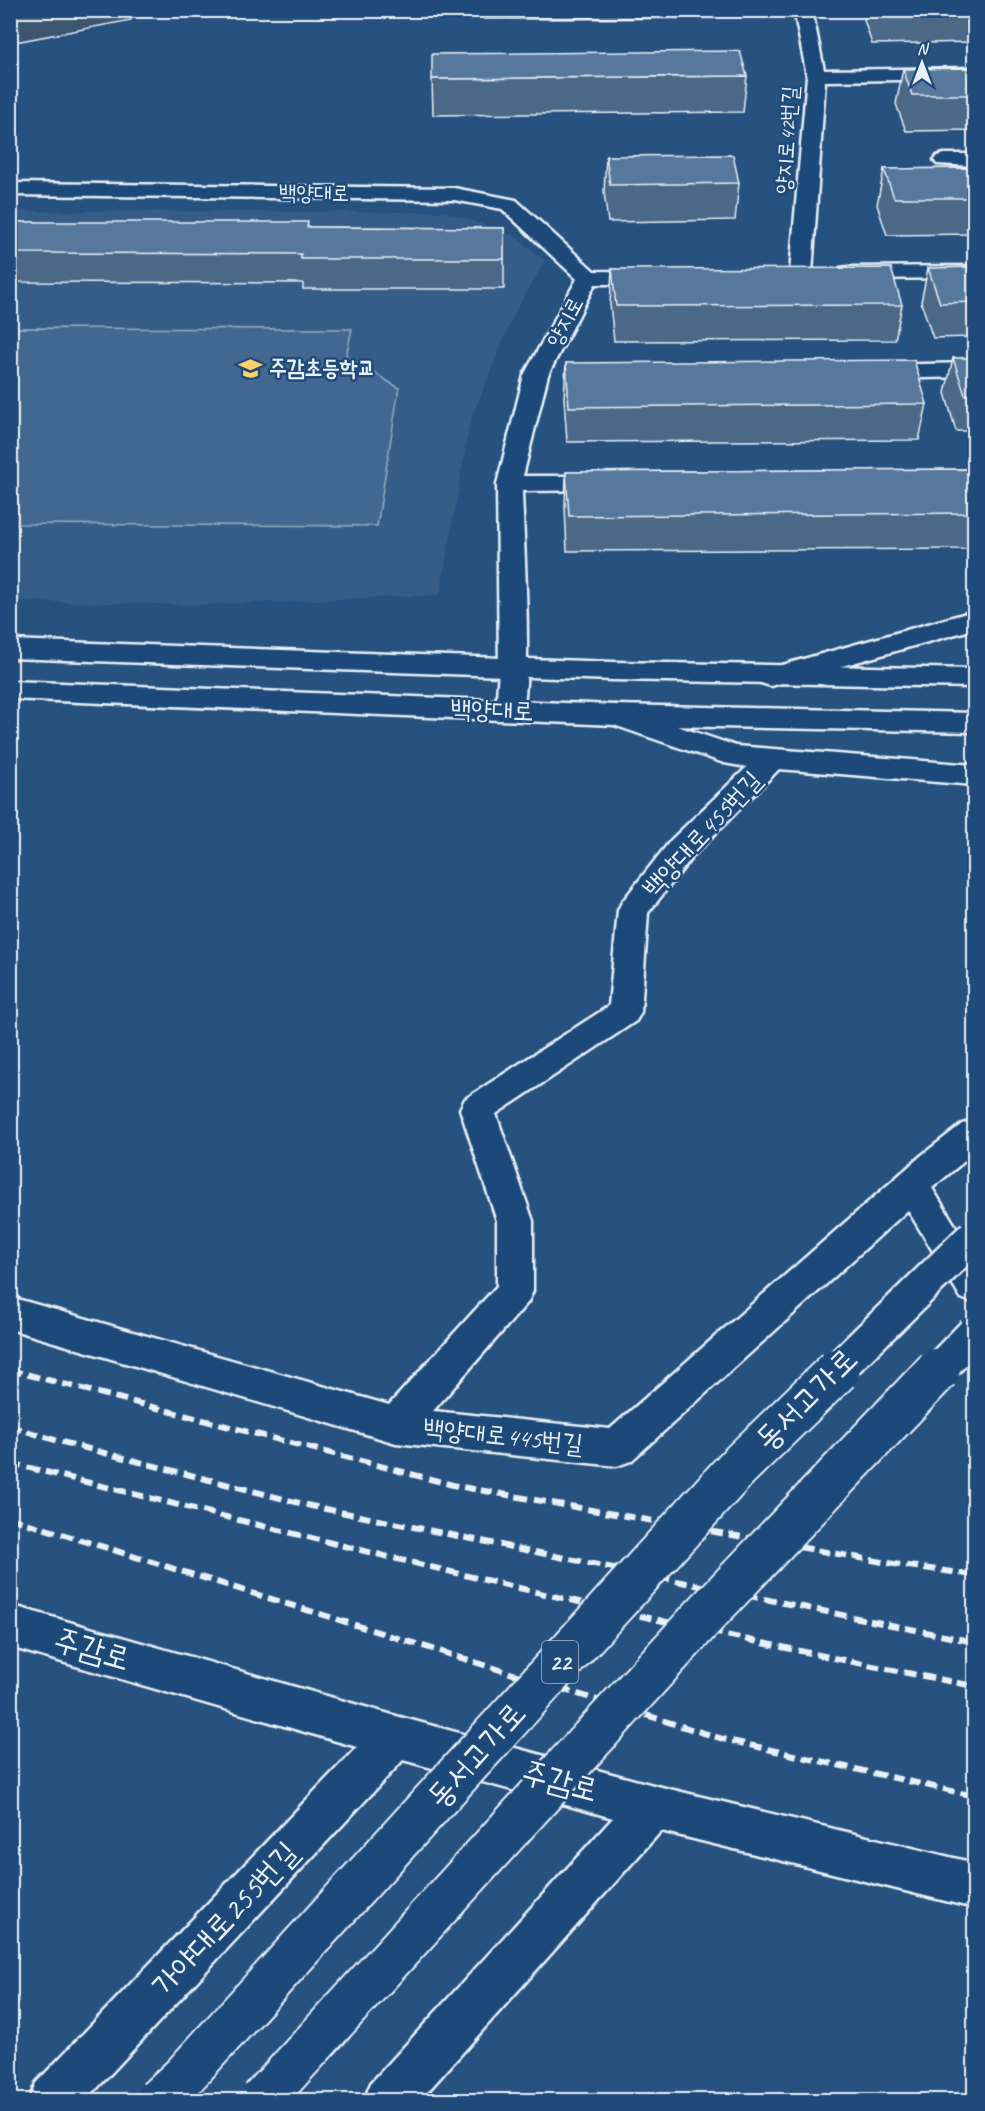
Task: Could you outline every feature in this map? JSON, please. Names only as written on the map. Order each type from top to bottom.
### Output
[{"type":"main road","name":"양지로42번길","points":[[803,10],[816,76],[789,274],[975,272]]},
{"type":"main road","points":[[816,76],[975,73]]},
{"type":"main road","points":[[944,160],[975,160]]},
{"type":"main road","name":"백양대로","points":[[10,189],[454,194],[509,204],[588,278]]},
{"type":"main road","name":"양지로","points":[[510,711],[513,669],[509,484],[536,375],[588,278],[683,276]]},
{"type":"main road","points":[[844,372],[975,370]]},
{"type":"main road","points":[[536,375],[560,375]]},
{"type":"main road","points":[[509,484],[628,483]]},
{"type":"main road","points":[[771,676],[975,620]]},
{"type":"main road","name":"백양대로","points":[[10,649],[513,669],[771,676],[975,678]]},
{"type":"main road","name":"백양대로","points":[[10,690],[615,715],[975,723]]},
{"type":"main road","points":[[615,715],[734,756],[975,775]]},
{"type":"main road","name":"백양대로455번길","points":[[396,1425],[515,1291],[514,1221],[477,1109],[625,1012],[633,910],[682,848],[772,759]]},
{"type":"main road","name":"백양대로445번길","points":[[10,1313],[396,1425],[617,1448],[933,1165],[975,1134]]},
{"type":"main road","points":[[912,1185],[975,1287]]},
{"type":"main road","name":"동서고가로","points":[[158,2100],[191,2068],[737,1468],[975,1236]]},
{"type":"main road","points":[[262,2100],[681,1640],[844,1466],[975,1332]]},
{"type":"main road","name":"주감로","points":[[10,1626],[396,1737],[653,1807],[975,1886]]},
{"type":"main road","name":"가야대로255번길","points":[[53,2100],[396,1737]]},
{"type":"main road","points":[[387,2100],[653,1807]]},
{"type":"shaded area","name":"주감초등학교","points":[[11,211],[447,212],[515,236],[545,261],[514,314],[470,422],[440,595],[198,605],[11,601]]},
{"type":"shaded area","points":[[11,328],[352,329],[346,356],[399,388],[377,526],[11,524]]},
{"type":"building","points":[[740,51],[747,76],[432,79],[432,54]]},
{"type":"building","points":[[975,68],[975,95],[912,95],[903,69]]},
{"type":"building","points":[[733,155],[739,183],[610,185],[606,156]]},
{"type":"building","points":[[975,168],[975,198],[894,198],[884,169]]},
{"type":"building","points":[[10,222],[308,222],[307,227],[504,228],[504,259],[301,259],[301,254],[10,253]]},
{"type":"building","points":[[975,267],[975,302],[940,303],[928,268]]},
{"type":"building","points":[[891,268],[902,305],[616,306],[612,269]]},
{"type":"building","points":[[953,358],[975,358],[975,395],[965,395]]},
{"type":"building","points":[[914,360],[927,404],[569,407],[566,363]]},
{"type":"building","points":[[975,469],[975,513],[569,516],[566,472]]},
{"type":"railway","points":[[14,1371],[10,1370],[457,1486],[894,1564],[974,1575]]},
{"type":"railway","points":[[10,1426],[58,1441],[311,1506],[974,1642]]},
{"type":"railway","points":[[10,1463],[611,1609],[974,1686]]},
{"type":"railway","points":[[10,1518],[723,1739],[974,1796]]},
{"type":"place","name":"주감초등학교","points":[[251,368]]}]
